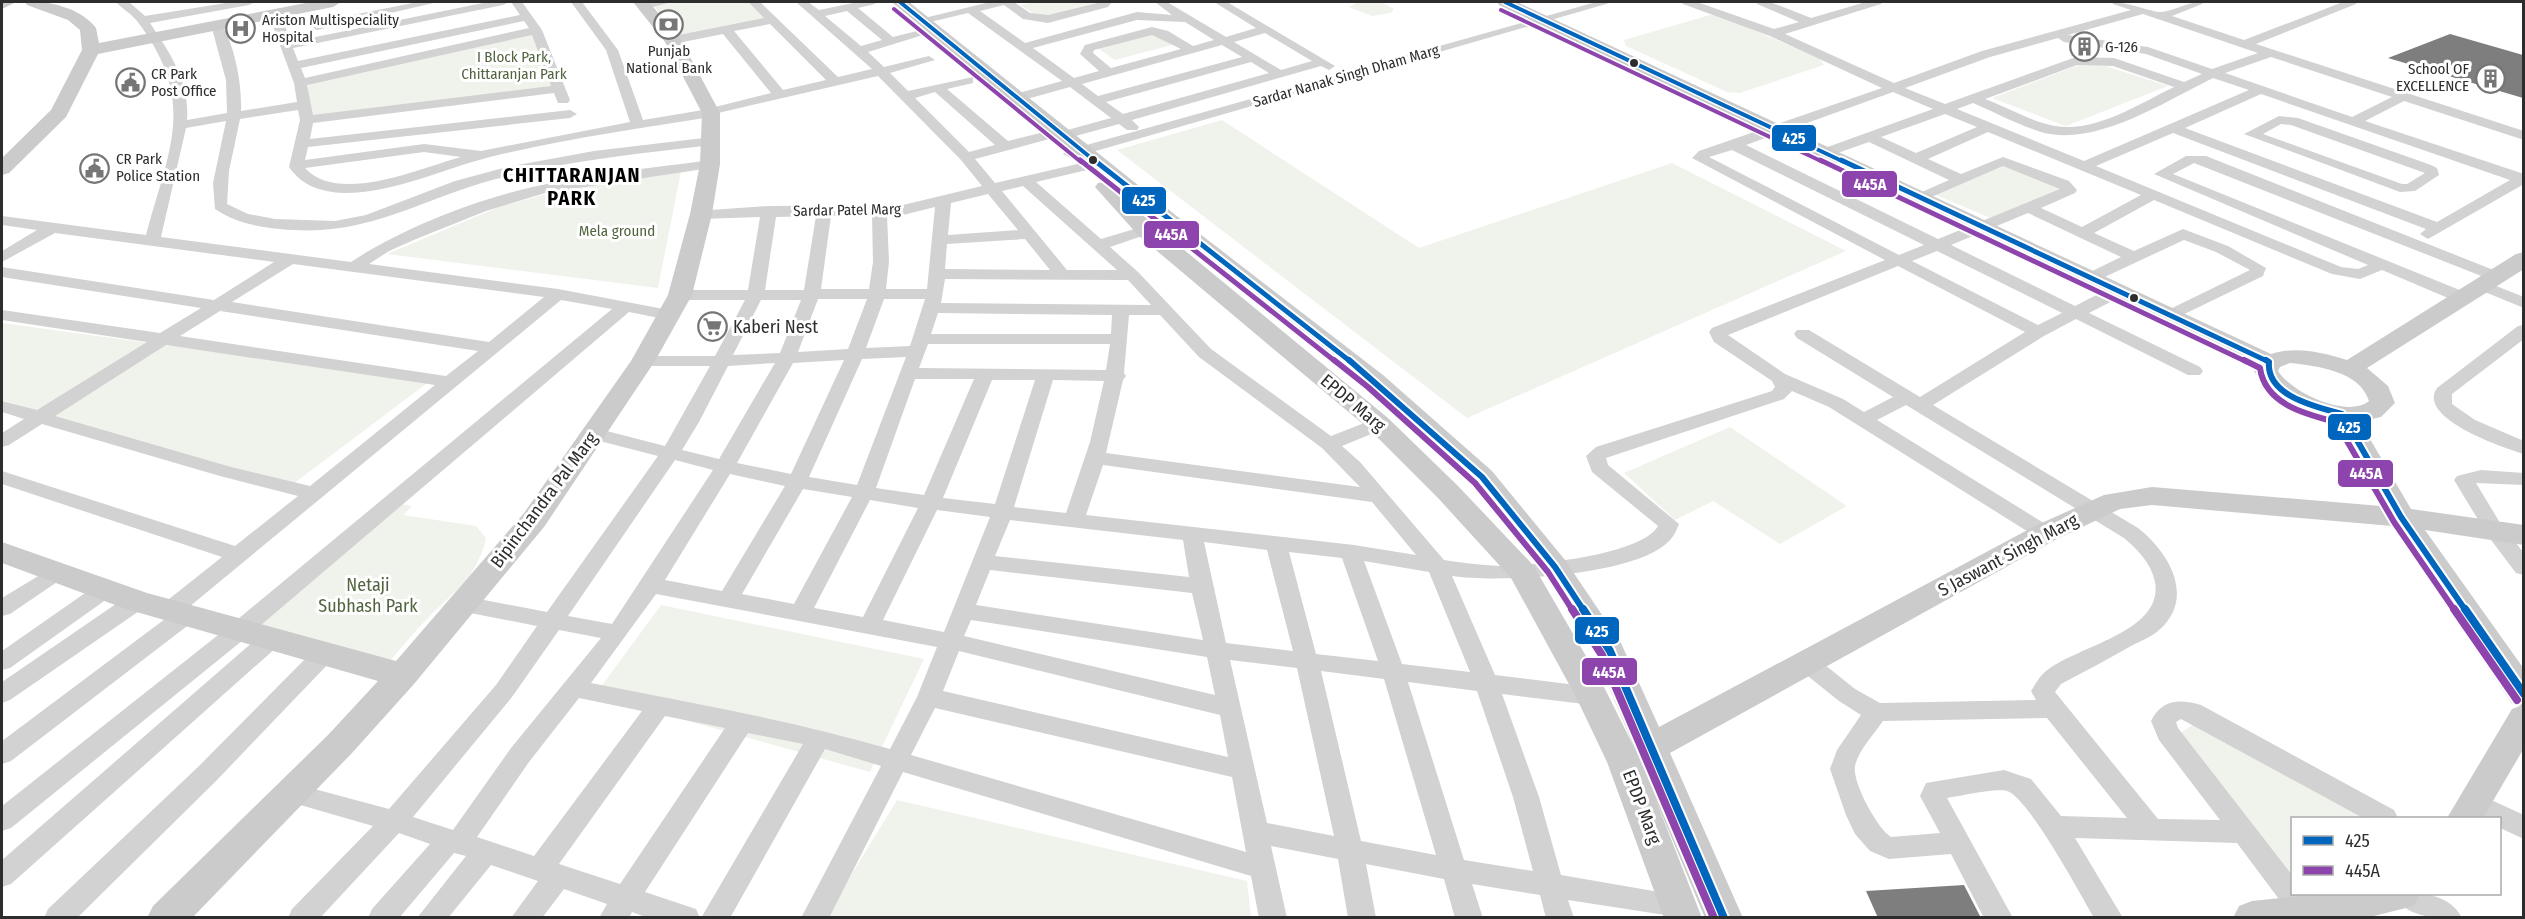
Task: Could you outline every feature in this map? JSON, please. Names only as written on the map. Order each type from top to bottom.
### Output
[{"type":"street","points":[[2,4],[8,2]]},
{"type":"street","points":[[2,168],[59,113],[91,50],[88,28],[74,17],[33,2]]},
{"type":"street","points":[[122,2],[145,20],[153,38],[165,54],[176,78],[181,104],[179,125],[153,239]]},
{"type":"street","points":[[145,20],[249,2]]},
{"type":"street","points":[[91,50],[333,2]]},
{"type":"street","points":[[292,35],[432,2]]},
{"type":"street","points":[[292,35],[503,2]]},
{"type":"street","points":[[517,2],[536,30],[558,89],[580,134]]},
{"type":"street","points":[[576,2],[612,50],[638,124]]},
{"type":"street","points":[[758,2],[836,83]]},
{"type":"street","points":[[802,2],[859,50],[966,157],[1062,274]]},
{"type":"street","points":[[818,14],[871,2]]},
{"type":"street","name":"EPDP Marg","points":[[879,2],[1020,98],[1075,151],[1146,230],[1379,424],[1448,492],[1522,572],[1592,696],[1624,762],[1680,911]]},
{"type":"street","name":"EPDP Marg","points":[[900,2],[919,28],[968,80],[997,104],[1075,151],[1374,380],[1482,477],[1555,567],[1610,651],[1724,918]]},
{"type":"street","points":[[859,50],[891,42],[919,28],[970,9],[1005,2],[1028,16],[1048,19],[1104,5],[1106,2]]},
{"type":"street","points":[[1114,2],[1137,16]]},
{"type":"street","points":[[1160,2],[1278,75]]},
{"type":"street","points":[[1220,2],[1347,77]]},
{"type":"street","points":[[1512,2],[1544,20],[2269,362],[2289,356],[2305,356],[2349,369],[2377,389],[2382,403],[2372,413],[2342,414],[2314,407],[2282,390],[2268,377],[2266,371],[2269,362]]},
{"type":"street","points":[[1566,2],[1581,8]]},
{"type":"street","name":"Sardar Nanak Singh Dham Marg","points":[[1075,151],[1347,77],[1607,2]]},
{"type":"street","points":[[1687,2],[1774,33],[1894,88],[2338,271],[2360,274],[2381,265]]},
{"type":"street","points":[[1761,2],[1811,22]]},
{"type":"street","points":[[1774,33],[1877,2]]},
{"type":"street","points":[[2117,2],[2523,135]]},
{"type":"street","points":[[2163,16],[2198,2]]},
{"type":"street","points":[[2246,43],[2352,2]]},
{"type":"street","name":"Bipinchandra Pal Marg","points":[[166,918],[292,793],[403,675],[534,520],[643,361],[680,295],[701,214],[711,152],[710,112],[651,3]]},
{"type":"street","points":[[849,7],[891,42]]},
{"type":"street","points":[[970,9],[1127,123]]},
{"type":"street","points":[[2038,332],[1699,158],[1704,154],[1779,130],[1986,54],[2145,10]]},
{"type":"street","points":[[1075,12],[1117,39]]},
{"type":"street","points":[[274,13],[292,35],[294,66],[300,83],[307,120],[297,165],[303,177],[315,184],[353,188],[415,176],[482,155],[580,134],[710,112],[928,60]]},
{"type":"street","points":[[294,66],[528,16]]},
{"type":"street","points":[[1023,47],[1137,16],[1188,19]]},
{"type":"street","points":[[673,40],[773,20]]},
{"type":"street","points":[[217,25],[231,64],[234,88],[234,116],[218,192],[220,206],[227,213],[243,218],[317,227],[351,224],[478,179],[546,164],[711,152]]},
{"type":"street","points":[[1020,98],[1267,29]]},
{"type":"street","points":[[300,83],[536,30]]},
{"type":"street","points":[[726,30],[781,96]]},
{"type":"street","points":[[1109,73],[1085,51],[1096,45],[1144,32],[1159,32],[1192,50]]},
{"type":"street","points":[[2052,36],[2136,48],[2523,179]]},
{"type":"street","points":[[1972,98],[2050,130],[2070,133],[2122,117],[2213,73],[2272,52]]},
{"type":"street","points":[[1097,100],[1252,58]]},
{"type":"street","points":[[1827,152],[1942,108],[2076,61],[2089,60],[2124,64],[2184,86]]},
{"type":"street","points":[[966,157],[1006,147],[1075,151],[1127,123],[1199,97],[1322,62]]},
{"type":"street","points":[[1147,63],[1199,97]]},
{"type":"street","points":[[906,96],[968,80]]},
{"type":"street","points":[[938,88],[1006,147]]},
{"type":"street","points":[[307,120],[558,89]]},
{"type":"street","points":[[2084,166],[2260,90]]},
{"type":"street","points":[[2352,122],[2404,96]]},
{"type":"street","points":[[179,125],[303,105]]},
{"type":"street","points":[[300,144],[570,114]]},
{"type":"street","points":[[2283,119],[2426,168],[2432,171],[2432,175],[2405,188],[2322,161],[2251,133],[2283,119]]},
{"type":"street","points":[[1917,158],[1988,127]]},
{"type":"street","points":[[2173,128],[2439,228]]},
{"type":"street","points":[[2270,186],[2379,132]]},
{"type":"street","points":[[1868,136],[1962,180]]},
{"type":"street","points":[[1734,145],[2194,371]]},
{"type":"street","points":[[297,165],[424,148],[482,155]]},
{"type":"street","name":"Sardar Patel Marg","points":[[701,214],[903,210],[1026,181],[1075,151]]},
{"type":"street","points":[[354,267],[398,241],[496,203],[575,182],[711,152]]},
{"type":"street","points":[[2479,286],[2412,243],[2197,158],[2161,174],[2381,265],[2479,286],[2523,303]]},
{"type":"street","points":[[464,160],[496,203]]},
{"type":"street","points":[[1920,198],[2007,161],[2068,187],[2068,192],[1718,332],[1724,341],[1779,378],[1823,396],[2045,533]]},
{"type":"street","points":[[2412,243],[2523,179]]},
{"type":"street","points":[[1026,181],[1132,275],[1221,367],[1329,444],[1353,466],[1437,566],[1485,682],[1526,797],[1560,918]]},
{"type":"street","points":[[2179,205],[2204,192]]},
{"type":"street","points":[[2082,233],[2153,195]]},
{"type":"street","points":[[801,612],[864,493],[919,345],[933,301],[943,202]]},
{"type":"street","points":[[2029,208],[2133,257]]},
{"type":"street","points":[[728,598],[797,482],[855,355],[877,295],[881,262],[879,211]]},
{"type":"street","points":[[302,918],[394,821],[504,691],[670,453],[690,422],[719,361],[756,294],[769,212]]},
{"type":"street","points":[[382,918],[453,842],[572,688],[618,633],[651,585],[725,466],[787,358],[812,294],[824,212]]},
{"type":"street","points":[[2,221],[153,239],[558,294],[669,315]]},
{"type":"street","points":[[2,257],[53,227]]},
{"type":"street","points":[[1100,245],[1146,230]]},
{"type":"street","points":[[940,240],[1029,234]]},
{"type":"street","points":[[2090,278],[2185,234],[2258,268],[2257,273],[2170,315]]},
{"type":"street","points":[[2,441],[291,258]]},
{"type":"street","points":[[2349,369],[2523,259]]},
{"type":"street","points":[[2,272],[495,348]]},
{"type":"street","points":[[935,274],[1132,275]]},
{"type":"street","points":[[1863,420],[1913,401],[2072,313],[2118,291]]},
{"type":"street","points":[[2,754],[180,612],[237,554],[495,348],[558,294]]},
{"type":"street","points":[[680,295],[877,295],[933,301],[1164,310]]},
{"type":"street","points":[[2,819],[240,630],[625,307]]},
{"type":"street","points":[[1074,520],[1097,458],[1117,376],[1121,309]]},
{"type":"street","points":[[2,315],[452,382]]},
{"type":"street","points":[[2522,332],[2443,392],[2442,399],[2443,406],[2453,414],[2523,448]]},
{"type":"street","points":[[1803,334],[2131,533],[2150,549],[2162,570],[2166,603],[2151,625],[2047,682],[2043,694],[2153,831]]},
{"type":"street","points":[[643,361],[719,361],[855,355],[919,345],[1120,339]]},
{"type":"street","points":[[908,373],[984,376],[1117,376]]},
{"type":"street","points":[[870,625],[931,502],[984,376]]},
{"type":"street","points":[[815,918],[929,698],[1002,513],[1045,376]]},
{"type":"street","points":[[595,434],[797,482],[864,493],[1002,513],[1350,552],[1482,572],[1522,572],[1623,556],[1663,536],[1670,527],[1666,520],[1599,468],[1596,456],[1603,451],[1778,395],[1785,388],[1779,378]]},
{"type":"street","points":[[2,406],[38,418],[313,493]]},
{"type":"street","points":[[2342,414],[2401,518],[2523,695]]},
{"type":"street","points":[[1329,444],[1379,424]]},
{"type":"street","points":[[1097,458],[1377,496]]},
{"type":"street","points":[[2523,479],[2481,476],[2464,480],[2495,531],[2523,568]]},
{"type":"street","points":[[2,477],[237,554]]},
{"type":"street","name":"S Jaswant Singh Marg","points":[[1650,748],[2045,533],[2120,499],[2152,496],[2401,518],[2523,535]]},
{"type":"street","points":[[1192,534],[1201,586],[1230,708],[1273,918]]},
{"type":"street","points":[[1276,544],[1307,661],[1351,851],[1362,918]]},
{"type":"street","points":[[1350,552],[1393,670],[1469,918]]},
{"type":"street","points":[[3,554],[58,571],[137,601],[323,656],[403,675]]},
{"type":"street","points":[[982,562],[1201,586]]},
{"type":"street","points":[[2,608],[58,571]]},
{"type":"street","points":[[651,585],[950,641],[1230,708]]},
{"type":"street","points":[[2,662],[106,589]]},
{"type":"street","points":[[2,694],[137,601]]},
{"type":"street","points":[[463,604],[618,633]]},
{"type":"street","points":[[962,611],[1216,650],[1592,696]]},
{"type":"street","points":[[2,876],[270,639]]},
{"type":"street","points":[[58,918],[207,774],[323,656]]},
{"type":"street","points":[[1807,663],[1847,695],[1876,712],[2053,709]]},
{"type":"street","points":[[572,688],[661,704],[819,738],[1264,868]]},
{"type":"street","points":[[929,698],[1243,770]]},
{"type":"street","points":[[525,918],[548,873],[661,704]]},
{"type":"street","points":[[2291,893],[2168,733],[2163,721],[2165,717],[2178,709],[2193,712],[2381,817]]},
{"type":"street","points":[[1876,712],[1846,758],[1842,770],[1868,832],[1880,845],[1889,848],[1947,844],[1954,837]]},
{"type":"street","points":[[2489,817],[2471,811],[2523,718]]},
{"type":"street","points":[[620,908],[743,721]]},
{"type":"street","points":[[716,918],[819,738]]},
{"type":"street","points":[[1999,918],[1954,837],[1934,796],[1935,790],[2004,780],[2022,786],[2054,827],[2109,918]]},
{"type":"street","points":[[292,793],[394,821],[548,873],[620,908],[682,917]]},
{"type":"street","points":[[2501,821],[2523,828]]},
{"type":"street","points":[[2054,827],[2244,832]]},
{"type":"street","points":[[1256,832],[1455,870],[1552,885],[1680,911]]},
{"type":"street","points":[[431,918],[486,852]]},
{"type":"street","points":[[2292,895],[2306,913]]},
{"type":"street","points":[[2252,918],[2306,913],[2396,895]]},
{"type":"street","points":[[2409,895],[2448,918]]},
{"type":"green space","points":[[676,2],[747,2],[766,19],[679,37],[654,6]]},
{"type":"green space","points":[[1035,2],[1099,2],[1045,16],[1034,14],[1020,5]]},
{"type":"green space","points":[[1358,2],[1381,2],[1394,9],[1391,13],[1372,16],[1349,7]]},
{"type":"green space","points":[[1710,15],[1722,16],[1820,59],[1824,65],[1740,93],[1727,92],[1626,46],[1624,40]]},
{"type":"green space","name":"I Block Park, Chittaranjan Park","points":[[530,32],[558,89],[307,120],[308,83]]},
{"type":"green space","points":[[1154,33],[1172,45],[1115,60],[1095,46]]},
{"type":"green space","points":[[2079,65],[2106,66],[2168,86],[2066,126],[1992,98]]},
{"type":"green space","points":[[1222,120],[1419,248],[1672,163],[1846,251],[1467,418],[1117,150]]},
{"type":"green space","points":[[2005,164],[2063,189],[1993,219],[1936,195]]},
{"type":"green space","name":"Mela ground","points":[[681,171],[658,288],[387,254],[499,207],[565,189]]},
{"type":"green space","points":[[2,323],[430,381],[285,490],[2,400]]},
{"type":"green space","points":[[1730,427],[1847,506],[1780,544],[1713,501],[1675,520],[1624,473]]},
{"type":"green space","name":"Netaji Subhash Park","points":[[391,502],[412,506],[403,515],[476,526],[486,538],[477,563],[464,582],[424,622],[388,663],[246,626]]},
{"type":"green space","points":[[661,605],[924,659],[870,772],[595,695]]},
{"type":"green space","points":[[2199,721],[2376,817],[2291,817],[2291,891],[2219,784],[2174,737]]},
{"type":"green space","points":[[897,800],[1247,881],[1251,917],[825,918]]},
{"type":"building","name":"School OF EXCELLENCE","points":[[2450,34],[2523,55],[2523,98],[2388,58]]},
{"type":"building","points":[[1964,885],[1981,918],[1878,918],[1866,891]]},
{"type":"transit line","name":"425","points":[[900,2],[1170,222],[1374,380],[1482,477],[1555,567],[1610,651],[1724,918]]},
{"type":"transit line","name":"425","points":[[1505,2],[2269,362],[2268,373],[2274,382],[2290,396],[2342,414],[2401,517],[2524,694]]},
{"type":"transit line","name":"445A","points":[[894,9],[1164,229],[1368,387],[1475,483],[1548,572],[1602,655],[1714,918]]},
{"type":"transit line","name":"445A","points":[[1501,10],[2260,368],[2262,380],[2268,390],[2288,406],[2336,422],[2394,522],[2517,700]]},
{"type":"place","name":"Punjab National Bank","points":[[669,24]]},
{"type":"place","name":"Ariston Multispeciality Hospital","points":[[241,29]]},
{"type":"place","name":"G-126","points":[[2084,47]]},
{"type":"place","name":"School OF EXCELLENCE","points":[[2490,78]]},
{"type":"place","name":"CR Park Post Office","points":[[130,83]]},
{"type":"place","name":"CR Park Police Station","points":[[95,168]]},
{"type":"place","name":"Kaberi Nest","points":[[712,327]]},
{"type":"district","name":"CHITTARANJAN PARK","points":[[572,186]]}]
